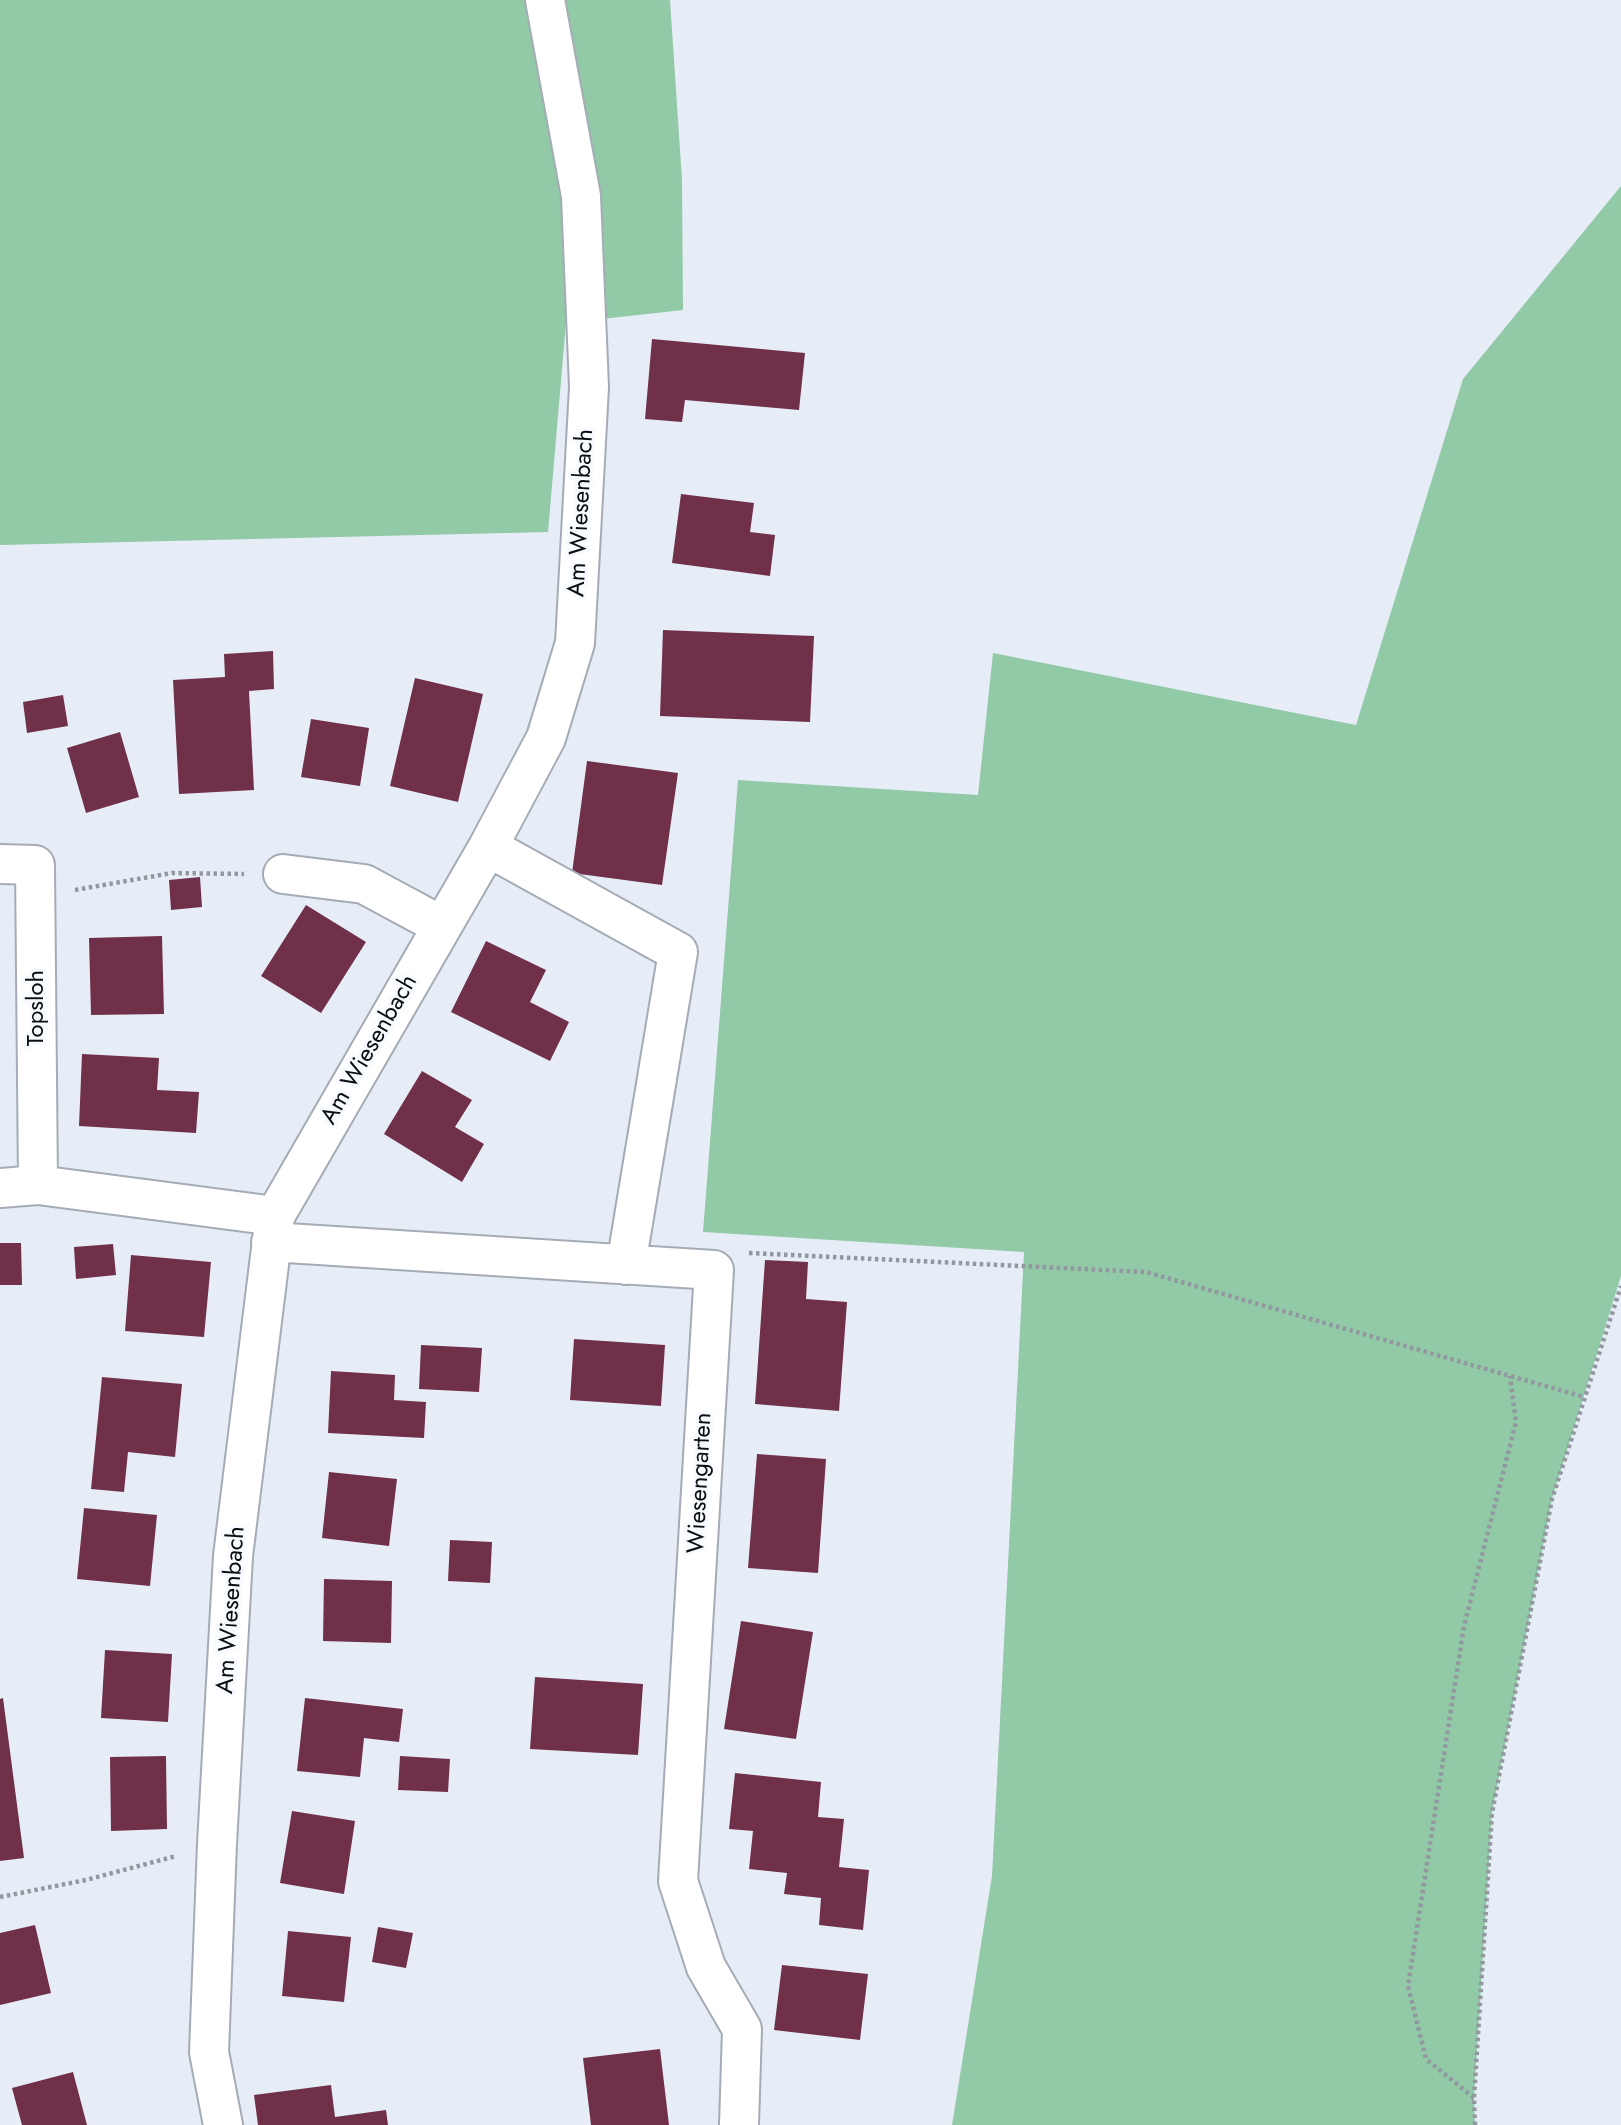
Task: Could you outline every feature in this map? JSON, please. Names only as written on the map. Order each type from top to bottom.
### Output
[{"type":"street","name":"Am Wiesenbach","points":[[223,2125],[209,2052],[233,1556],[273,1229],[488,847],[546,738],[575,643],[589,387],[581,196],[545,0]]},
{"type":"street","points":[[488,847],[678,952],[626,1265]]},
{"type":"street","name":"Topsloh","points":[[0,864],[35,865],[38,1185]]},
{"type":"street","points":[[283,874],[364,884],[442,926]]},
{"type":"street","points":[[0,1188],[38,1185],[273,1229],[626,1265],[714,1270]]},
{"type":"street","name":"Wiesengarten","points":[[714,1270],[678,1881],[706,1967],[742,2029],[739,2125]]},
{"type":"path","points":[[36,897],[172,873],[283,874]]},
{"type":"path","points":[[714,1270],[746,1253],[1146,1272],[1584,1397]]},
{"type":"path","points":[[1475,2125],[1474,2098],[1492,1813],[1552,1499],[1621,1286]]},
{"type":"path","points":[[1474,2098],[1426,2059],[1408,1986],[1464,1626],[1516,1422],[1510,1376]]},
{"type":"path","points":[[0,1897],[86,1880],[217,1844]]},
{"type":"green space","points":[[0,0],[670,0],[682,180],[683,310],[566,323],[548,532],[0,545]]},
{"type":"green space","points":[[1621,186],[1621,1276],[1552,1499],[1492,1813],[1474,2098],[1475,2125],[952,2125],[992,1876],[1024,1252],[703,1232],[738,780],[978,795],[993,653],[1356,725],[1463,379]]},
{"type":"building","points":[[652,339],[805,353],[799,410],[685,400],[682,422],[645,419]]},
{"type":"building","points":[[681,494],[754,503],[750,532],[775,535],[770,576],[672,563]]},
{"type":"building","points":[[663,630],[814,636],[810,722],[660,716]]},
{"type":"building","points":[[273,651],[274,689],[249,691],[254,790],[179,794],[173,680],[225,677],[224,654]]},
{"type":"building","points":[[415,678],[483,694],[458,802],[390,786]]},
{"type":"building","points":[[63,695],[68,726],[27,733],[23,702]]},
{"type":"building","points":[[311,719],[369,728],[360,786],[301,777]]},
{"type":"building","points":[[120,732],[139,797],[86,813],[67,748]]},
{"type":"building","points":[[587,761],[678,773],[662,885],[572,873]]},
{"type":"building","points":[[200,877],[202,907],[171,910],[169,880]]},
{"type":"building","points":[[306,905],[366,942],[321,1013],[261,976]]},
{"type":"building","points":[[162,936],[164,1014],[91,1015],[89,938]]},
{"type":"building","points":[[486,941],[546,970],[530,1002],[569,1022],[550,1061],[451,1012]]},
{"type":"building","points":[[82,1054],[159,1058],[157,1090],[199,1092],[196,1133],[79,1126]]},
{"type":"building","points":[[422,1071],[472,1100],[455,1127],[484,1144],[462,1182],[384,1134]]},
{"type":"building","points":[[0,1243],[21,1243],[22,1285],[0,1285]]},
{"type":"building","points":[[113,1244],[116,1275],[76,1279],[74,1247]]},
{"type":"building","points":[[131,1255],[211,1262],[204,1337],[125,1331]]},
{"type":"building","points":[[765,1260],[808,1262],[806,1299],[847,1302],[839,1411],[755,1404]]},
{"type":"building","points":[[574,1339],[665,1345],[661,1406],[570,1400]]},
{"type":"building","points":[[421,1345],[482,1348],[479,1392],[419,1389]]},
{"type":"building","points":[[331,1371],[395,1375],[394,1400],[426,1402],[424,1438],[328,1433]]},
{"type":"building","points":[[102,1377],[182,1384],[175,1457],[128,1452],[124,1492],[91,1489]]},
{"type":"building","points":[[757,1454],[826,1459],[818,1573],[748,1568]]},
{"type":"building","points":[[329,1472],[397,1479],[389,1546],[322,1538]]},
{"type":"building","points":[[84,1508],[157,1515],[150,1586],[77,1579]]},
{"type":"building","points":[[450,1540],[492,1542],[490,1583],[448,1581]]},
{"type":"building","points":[[324,1579],[392,1581],[391,1643],[323,1641]]},
{"type":"building","points":[[741,1621],[813,1632],[796,1739],[724,1729]]},
{"type":"building","points":[[105,1650],[172,1654],[168,1722],[101,1718]]},
{"type":"building","points":[[535,1677],[643,1684],[638,1755],[530,1749]]},
{"type":"building","points":[[3,1698],[24,1858],[0,1861],[0,1699]]},
{"type":"building","points":[[305,1698],[403,1709],[399,1742],[364,1738],[360,1777],[297,1771]]},
{"type":"building","points":[[166,1756],[167,1829],[111,1831],[110,1757]]},
{"type":"building","points":[[400,1756],[450,1759],[448,1792],[398,1790]]},
{"type":"building","points":[[735,1773],[821,1782],[818,1817],[844,1819],[839,1867],[869,1870],[863,1930],[819,1925],[821,1898],[784,1894],[787,1873],[749,1869],[753,1831],[729,1829]]},
{"type":"building","points":[[292,1811],[355,1821],[344,1894],[280,1883]]},
{"type":"building","points":[[35,1925],[51,1993],[0,2005],[0,1933]]},
{"type":"building","points":[[378,1927],[413,1933],[406,1968],[372,1962]]},
{"type":"building","points":[[288,1931],[351,1937],[344,2002],[282,1996]]},
{"type":"building","points":[[782,1965],[868,1974],[860,2040],[774,2030]]},
{"type":"building","points":[[660,2049],[669,2125],[591,2125],[583,2058]]},
{"type":"building","points":[[73,2072],[87,2125],[22,2125],[12,2088]]},
{"type":"building","points":[[331,2085],[335,2117],[386,2110],[388,2125],[258,2125],[254,2095]]}]
